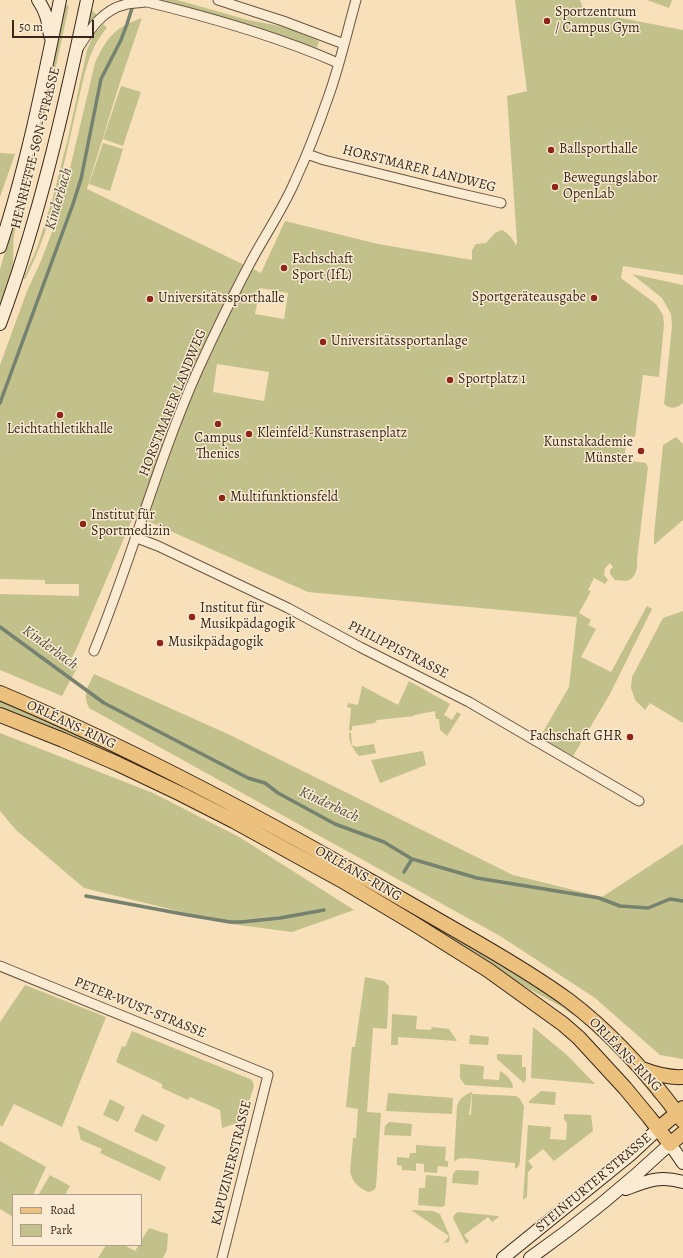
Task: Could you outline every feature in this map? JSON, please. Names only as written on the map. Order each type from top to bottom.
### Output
[{"type":"main road","points":[[38,0],[47,20],[51,46]]},
{"type":"main road","name":"HENRIETTE-SON-STRASSE","points":[[0,247],[9,220],[38,108],[60,0]]},
{"type":"main road","name":"HENRIETTE-SON-STRASSE","points":[[0,324],[30,235],[47,174],[87,0]]},
{"type":"main road","name":"ORLÉANS-RING","points":[[0,693],[108,742],[224,800],[308,846],[528,972],[568,1001],[613,1039],[642,1069],[681,1114]]},
{"type":"main road","name":"ORLÉANS-RING","points":[[0,715],[92,752],[188,797],[341,880],[466,956],[514,988],[568,1028],[625,1088],[670,1144]]},
{"type":"main road","points":[[642,1069],[664,1076],[683,1077]]},
{"type":"main road","name":"STEINFURTER STRASSE","points":[[504,1258],[630,1155],[658,1129],[681,1114]]},
{"type":"main road","name":"STEINFURTER STRASSE","points":[[530,1258],[598,1208],[683,1132]]},
{"type":"main road","points":[[670,1144],[683,1163]]},
{"type":"main road","points":[[617,1192],[655,1179],[667,1178],[683,1182]]},
{"type":"street","points":[[218,0],[283,21],[344,44]]},
{"type":"street","name":"HORSTMARER LANDWEG","points":[[94,651],[137,538],[171,436],[197,373],[248,267],[274,223],[307,154],[329,95],[356,0]]},
{"type":"street","points":[[75,52],[97,21],[112,10],[126,4],[142,1],[209,18],[279,40],[338,63]]},
{"type":"street","name":"HORSTMARER LANDWEG","points":[[307,154],[324,160],[407,181],[501,203]]},
{"type":"street","name":"PHILIPPISTRASSE","points":[[137,538],[158,546],[288,608],[360,647],[469,702],[639,801]]},
{"type":"street","name":"PETER-WUST-STRASSE","points":[[0,966],[268,1075]]},
{"type":"street","name":"KAPUZINERSTRASSE","points":[[222,1258],[268,1075]]},
{"type":"green space","points":[[163,0],[177,0],[248,20],[285,27],[319,41],[317,48],[254,26]]},
{"type":"green space","name":"Universitätssportanlage","points":[[515,0],[580,0],[584,11],[683,30],[683,275],[623,266],[621,278],[656,304],[663,315],[664,324],[659,377],[643,375],[635,437],[627,436],[624,460],[646,463],[648,467],[637,569],[634,576],[629,580],[615,580],[610,574],[610,570],[613,567],[610,563],[605,568],[604,575],[608,580],[605,584],[594,578],[588,590],[591,591],[579,613],[591,620],[588,625],[596,629],[581,657],[611,672],[647,606],[652,609],[610,694],[573,756],[540,737],[569,687],[577,617],[308,592],[134,515],[70,662],[78,666],[62,696],[0,670],[0,594],[79,596],[79,584],[45,584],[45,580],[0,579],[0,365],[27,291],[52,232],[66,185],[95,63],[104,46],[113,34],[125,25],[142,18],[121,79],[87,189],[261,273],[285,221],[378,244],[472,260],[472,250],[476,244],[486,243],[495,233],[502,230],[511,237],[515,243],[515,246],[517,243],[507,96],[527,91]],"holes":[[[260,288],[288,293],[284,319],[255,314]],[[217,364],[269,372],[264,401],[213,392]]]},
{"type":"green space","points":[[647,0],[672,0],[669,8]]},
{"type":"green space","points":[[65,5],[69,6],[38,145],[15,232],[11,275],[0,307],[0,269],[39,130]]},
{"type":"green space","points":[[90,10],[98,16],[89,25],[88,24]]},
{"type":"green space","points":[[103,24],[107,28],[96,44],[88,61],[60,180],[46,231],[33,263],[25,279],[23,279],[37,248],[53,197],[68,138],[87,50],[93,36]]},
{"type":"green space","points":[[121,86],[141,92],[123,146],[103,139]]},
{"type":"green space","points":[[103,143],[123,149],[110,191],[89,184]]},
{"type":"green space","points":[[0,153],[15,154],[0,197]]},
{"type":"green space","points":[[632,274],[683,285],[683,403],[676,407],[672,408],[664,404],[672,326],[671,314],[662,298]]},
{"type":"green space","points":[[676,437],[683,444],[683,520],[654,545],[663,445]]},
{"type":"green space","points":[[683,611],[683,723],[650,703],[645,710],[635,700],[631,688],[632,677],[663,618]]},
{"type":"green space","points":[[94,674],[230,735],[513,875],[602,897],[683,844],[683,1059],[660,1055],[595,998],[500,936],[89,708],[86,694]]},
{"type":"green space","points":[[409,681],[450,704],[444,715],[452,720],[457,712],[461,714],[447,736],[440,730],[439,719],[436,719],[435,711],[414,716],[377,720],[375,723],[352,726],[352,730],[349,731],[351,708],[347,707],[348,703],[358,705],[362,686],[398,705]]},
{"type":"green space","points":[[0,699],[98,743],[224,807],[222,809],[0,710]]},
{"type":"green space","points":[[0,733],[153,793],[241,838],[354,910],[292,932],[231,924],[84,888],[16,830],[0,811]]},
{"type":"green space","points":[[349,733],[351,733],[352,746],[350,740]]},
{"type":"green space","points":[[374,744],[376,753],[359,756],[352,746],[354,745],[355,747]]},
{"type":"green space","points":[[423,751],[426,765],[380,783],[371,760]]},
{"type":"green space","points":[[231,810],[457,938],[541,988],[574,1012],[573,1015],[562,1007],[511,979],[230,811]]},
{"type":"green space","points":[[365,977],[384,981],[389,986],[387,1029],[373,1028],[367,1112],[381,1113],[376,1187],[374,1190],[369,1192],[357,1185],[350,1172],[353,1138],[356,1138],[358,1109],[346,1107],[352,1047],[355,1047]]},
{"type":"green space","points":[[25,985],[106,1017],[62,1127],[14,1104],[2,1127],[0,1125],[0,1022]]},
{"type":"green space","points":[[392,1014],[417,1016],[416,1029],[431,1030],[432,1027],[449,1029],[457,1041],[398,1037],[398,1045],[391,1045]]},
{"type":"green space","points":[[533,1027],[567,1055],[595,1084],[531,1078]]},
{"type":"green space","points":[[132,1031],[252,1080],[254,1086],[243,1121],[222,1128],[220,1110],[190,1097],[188,1100],[162,1088],[162,1084],[116,1062],[122,1046],[125,1047]]},
{"type":"green space","points":[[470,1035],[489,1037],[488,1045],[469,1044]]},
{"type":"green space","points":[[601,1037],[618,1052],[657,1097],[655,1099],[635,1074],[600,1038]]},
{"type":"green space","points":[[497,1054],[522,1055],[522,1067],[526,1067],[526,1079],[524,1083],[497,1059]]},
{"type":"green space","points":[[460,1064],[484,1066],[483,1079],[499,1080],[500,1071],[509,1078],[513,1088],[465,1085],[460,1078]]},
{"type":"green space","points":[[541,1091],[556,1092],[555,1105],[529,1103],[529,1101]]},
{"type":"green space","points":[[472,1092],[469,1115],[471,1115],[472,1094],[516,1096],[520,1099],[524,1106],[520,1162],[517,1168],[515,1169],[515,1163],[465,1158],[454,1160],[457,1106],[463,1097]]},
{"type":"green space","points":[[388,1093],[453,1098],[452,1114],[386,1111]]},
{"type":"green space","points":[[110,1099],[125,1107],[118,1122],[103,1115]]},
{"type":"green space","points":[[142,1114],[165,1125],[157,1142],[134,1131]]},
{"type":"green space","points":[[564,1114],[591,1115],[593,1131],[554,1161],[543,1149],[528,1161],[533,1167],[528,1172],[527,1197],[523,1200],[528,1125],[551,1127],[550,1139],[566,1140],[567,1123],[564,1119]]},
{"type":"green space","points":[[389,1122],[412,1124],[411,1136],[384,1135],[385,1126]]},
{"type":"green space","points":[[77,1125],[166,1167],[160,1181],[100,1153],[102,1149],[81,1140]]},
{"type":"green space","points":[[0,1141],[46,1167],[33,1194],[12,1194],[12,1216],[0,1209]]},
{"type":"green space","points":[[416,1145],[446,1147],[445,1161],[448,1161],[448,1167],[438,1166],[437,1173],[424,1172],[424,1164],[416,1163],[416,1171],[402,1170],[402,1166],[397,1165],[397,1157],[409,1158],[410,1153],[416,1153]]},
{"type":"green space","points":[[456,1170],[479,1171],[478,1185],[452,1183],[453,1174]]},
{"type":"green space","points":[[50,1175],[70,1186],[66,1194],[39,1194]]},
{"type":"green space","points":[[426,1175],[447,1177],[445,1205],[442,1207],[418,1205],[419,1188],[425,1188]]},
{"type":"green space","points":[[411,1210],[433,1211],[440,1214],[450,1237],[449,1242],[444,1243],[449,1236]]},
{"type":"green space","points":[[458,1212],[499,1217],[492,1222],[488,1217],[464,1235],[469,1241],[466,1244],[453,1218]]},
{"type":"green space","points":[[149,1228],[168,1234],[167,1250],[163,1258],[98,1258],[105,1246],[126,1246],[135,1251],[138,1246],[142,1246],[142,1239]]},
{"type":"waterway","name":"Kinderbach","points":[[0,403],[81,179],[101,79],[121,40],[133,5]]},
{"type":"waterway","name":"Kinderbach","points":[[0,627],[104,703],[248,778],[265,783],[278,793],[335,824],[384,842],[412,859],[477,878],[599,898],[620,906],[648,908],[670,899],[683,901]]},
{"type":"waterway","points":[[404,872],[412,859]]},
{"type":"waterway","points":[[86,896],[230,922],[280,918],[324,910]]},
{"type":"place","name":"Sportzentrum / Campus Gym","points":[[547,21]]},
{"type":"place","name":"Ballsporthalle","points":[[551,150]]},
{"type":"place","name":"Bewegungslabor OpenLab","points":[[555,187]]},
{"type":"place","name":"Fachschaft Sport (IfL)","points":[[284,268]]},
{"type":"place","name":"Sportgeräteausgabe","points":[[594,298]]},
{"type":"place","name":"Universitätssporthalle","points":[[150,299]]},
{"type":"place","name":"Universitätssportanlage","points":[[323,342]]},
{"type":"place","name":"Sportplatz 1","points":[[450,380]]},
{"type":"place","name":"Leichtathletikhalle","points":[[60,415]]},
{"type":"place","name":"Campus Thenics","points":[[218,424]]},
{"type":"place","name":"Kleinfeld-Kunstrasenplatz","points":[[249,434]]},
{"type":"place","name":"Kunstakademie Münster","points":[[641,451]]},
{"type":"place","name":"Multifunktionsfeld","points":[[222,498]]},
{"type":"place","name":"Institut für Sportmedizin","points":[[83,524]]},
{"type":"place","name":"Institut für Musikpädagogik","points":[[192,617]]},
{"type":"place","name":"Musikpädagogik","points":[[160,643]]},
{"type":"place","name":"Fachschaft GHR","points":[[630,737]]}]
